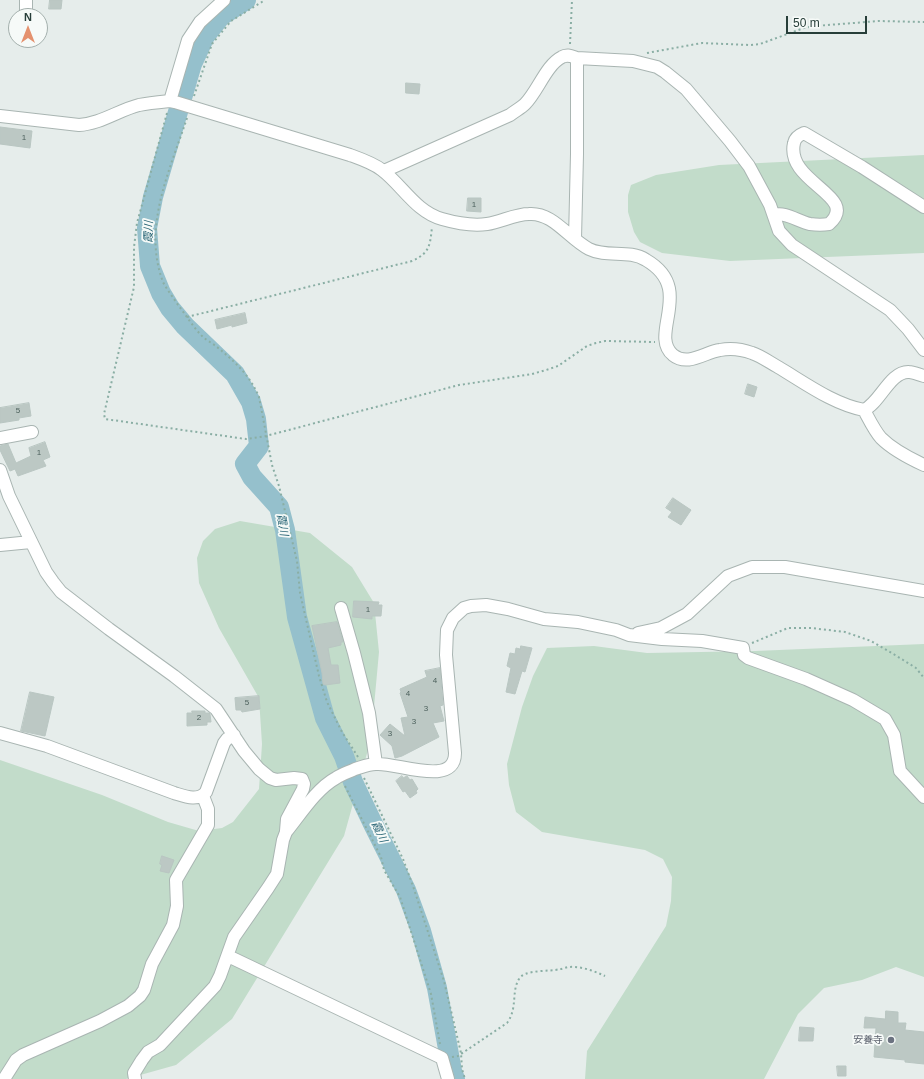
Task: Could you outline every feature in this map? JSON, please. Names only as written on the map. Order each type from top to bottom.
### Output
[{"type":"street","points":[[173,102],[188,40],[200,22],[224,0]]},
{"type":"street","points":[[384,171],[515,112],[526,103],[552,65],[562,57],[573,56],[633,62],[657,67],[686,89],[749,166],[770,205],[779,231],[792,246],[890,310],[908,329],[924,350]]},
{"type":"street","points":[[573,56],[577,154],[575,239]]},
{"type":"street","points":[[0,116],[79,125],[90,124],[139,105],[173,102],[189,106],[350,155],[375,165],[384,171],[405,194],[433,216],[441,219],[473,224],[487,224],[529,214],[538,215],[548,218],[590,249],[598,252],[630,255],[643,258],[657,266],[668,281],[671,301],[665,339],[667,346],[673,355],[680,358],[689,360],[718,350],[729,349],[752,353],[841,404],[864,410],[870,408],[892,381],[901,374],[907,372],[924,376]]},
{"type":"street","points":[[774,215],[781,214],[809,224],[818,225],[829,224],[836,217],[837,210],[834,201],[827,193],[816,186],[804,175],[794,158],[795,140],[800,134],[804,133],[862,167],[924,207]]},
{"type":"street","points":[[864,410],[881,437],[890,445],[924,465]]},
{"type":"street","points":[[0,438],[32,432]]},
{"type":"street","points":[[0,470],[9,496],[31,542],[46,572],[61,592],[109,630],[174,676],[216,709],[244,751],[259,769],[270,778],[276,780],[294,778],[302,779],[304,784],[287,818],[286,832],[283,840],[277,874],[229,946],[228,956],[215,986],[160,1045],[148,1052],[134,1073],[135,1079]]},
{"type":"street","points":[[0,545],[31,542]]},
{"type":"street","points":[[629,635],[661,628],[687,614],[728,576],[752,567],[785,567],[924,591]]},
{"type":"street","points":[[286,832],[320,790],[335,778],[359,768],[376,764],[429,772],[444,771],[452,765],[455,760],[455,753],[446,655],[447,630],[453,618],[464,608],[477,605],[508,609],[544,619],[578,622],[616,630],[629,635],[662,639],[702,641],[743,648],[744,655],[748,658],[806,679],[853,700],[885,719],[894,735],[900,771],[924,798]]},
{"type":"street","points":[[341,608],[369,713],[376,764]]},
{"type":"street","points":[[0,733],[47,746],[174,793],[190,797],[203,796],[206,792],[224,742],[234,735]]},
{"type":"street","points":[[4,1079],[16,1060],[23,1055],[114,1014],[128,1006],[140,996],[144,990],[152,964],[173,925],[177,906],[176,880],[208,825],[208,809],[203,796]]},
{"type":"street","points":[[228,956],[442,1058],[448,1079]]},
{"type":"path","points":[[265,0],[231,21],[212,44],[189,106],[158,209],[156,250],[158,266],[164,284],[202,336],[232,359],[255,386],[259,397],[265,436],[297,560],[300,593],[319,676],[327,702],[342,732],[360,760],[359,768],[366,785],[403,859],[413,886],[444,981],[461,1053],[462,1069],[465,1079]]},
{"type":"path","points":[[572,0],[573,56]]},
{"type":"path","points":[[633,62],[635,58],[644,54],[702,43],[760,44],[804,28],[814,26],[879,20],[924,22]]},
{"type":"path","points":[[173,102],[138,223],[134,247],[134,287],[104,417],[105,419],[246,439],[265,436],[459,385],[532,374],[558,366],[587,346],[596,343],[605,341],[647,343],[665,339]]},
{"type":"path","points":[[187,317],[412,261],[421,257],[427,252],[433,216]]},
{"type":"path","points":[[743,648],[757,640],[788,628],[811,628],[845,632],[871,641],[916,668],[924,678]]},
{"type":"path","points":[[342,775],[381,857],[384,870],[400,897],[431,994],[439,1032],[442,1058]]},
{"type":"path","points":[[458,1056],[508,1023],[512,1017],[516,984],[520,977],[525,973],[559,970],[568,967],[590,970],[605,976]]},
{"type":"green space","points":[[924,155],[924,253],[730,261],[662,253],[640,242],[634,232],[628,212],[628,195],[631,185],[656,175],[719,165]]},
{"type":"green space","points":[[240,521],[310,533],[352,567],[374,603],[379,652],[371,739],[344,836],[232,1019],[176,1065],[126,1079],[0,1079],[0,760],[102,795],[168,822],[199,831],[222,828],[233,822],[259,789],[262,744],[259,698],[219,628],[199,583],[197,558],[203,541],[215,529]]},
{"type":"green space","points":[[924,644],[924,977],[896,967],[862,980],[824,988],[798,1014],[764,1079],[585,1079],[587,1051],[666,926],[671,901],[672,877],[663,859],[645,850],[542,832],[516,812],[509,785],[507,764],[522,707],[533,676],[547,648],[594,646],[647,653],[755,651]]},
{"type":"building","points":[[50,0],[62,0],[61,9],[49,9]]},
{"type":"building","points":[[406,83],[420,84],[419,94],[406,93]]},
{"type":"building","points":[[0,127],[32,131],[30,148],[0,144]]},
{"type":"building","points":[[468,198],[481,198],[481,212],[467,211]]},
{"type":"building","points":[[245,313],[247,323],[217,329],[215,320]]},
{"type":"building","points":[[748,384],[757,387],[754,397],[745,394]]},
{"type":"building","points":[[29,403],[31,416],[19,418],[19,420],[0,423],[0,408]]},
{"type":"building","points":[[45,442],[50,457],[43,460],[46,466],[18,476],[15,469],[10,471],[0,450],[0,446],[8,444],[16,463],[31,456],[29,448]]},
{"type":"building","points":[[673,498],[691,510],[681,525],[668,517],[672,512],[666,508]]},
{"type":"building","points":[[354,601],[379,602],[378,605],[382,605],[381,616],[372,616],[372,619],[353,617]]},
{"type":"building","points":[[337,622],[343,642],[341,642],[341,645],[328,648],[331,665],[338,665],[340,683],[325,685],[323,684],[312,626]]},
{"type":"building","points":[[521,646],[532,648],[525,672],[522,671],[515,694],[506,692],[511,668],[507,666],[510,653],[515,654],[516,648],[520,649]]},
{"type":"building","points":[[440,668],[443,705],[440,706],[444,721],[433,723],[439,737],[402,756],[395,758],[392,746],[380,735],[390,724],[405,736],[401,718],[408,717],[400,689],[427,677],[425,671]]},
{"type":"building","points":[[30,692],[54,697],[45,736],[21,731]]},
{"type":"building","points":[[259,696],[260,709],[242,712],[241,710],[236,710],[235,698]]},
{"type":"building","points":[[192,711],[205,711],[205,713],[209,713],[211,722],[207,722],[207,725],[187,726],[187,713],[192,713]]},
{"type":"building","points":[[402,776],[403,778],[407,776],[410,780],[412,779],[418,789],[416,791],[417,793],[410,798],[405,791],[403,792],[396,781]]},
{"type":"building","points":[[162,856],[174,860],[169,873],[160,871]]},
{"type":"building","name":"安養寺","points":[[886,1011],[898,1012],[898,1023],[906,1023],[905,1030],[924,1032],[924,1064],[905,1062],[905,1060],[874,1057],[876,1028],[864,1028],[865,1017],[885,1019]]},
{"type":"building","points":[[800,1027],[814,1028],[813,1041],[799,1041]]},
{"type":"building","points":[[837,1066],[846,1066],[846,1076],[838,1076]]},
{"type":"waterway","name":"霞川","points":[[246,0],[221,16],[205,36],[192,64],[153,197],[147,228],[150,266],[161,293],[170,308],[185,326],[235,374],[251,402],[256,419],[259,446],[245,464],[252,477],[279,507],[285,530],[297,617],[325,718],[344,756],[353,782],[406,890],[421,931],[437,988],[452,1071],[455,1079]]},
{"type":"place","name":"安養寺","points":[[891,1040]]}]
